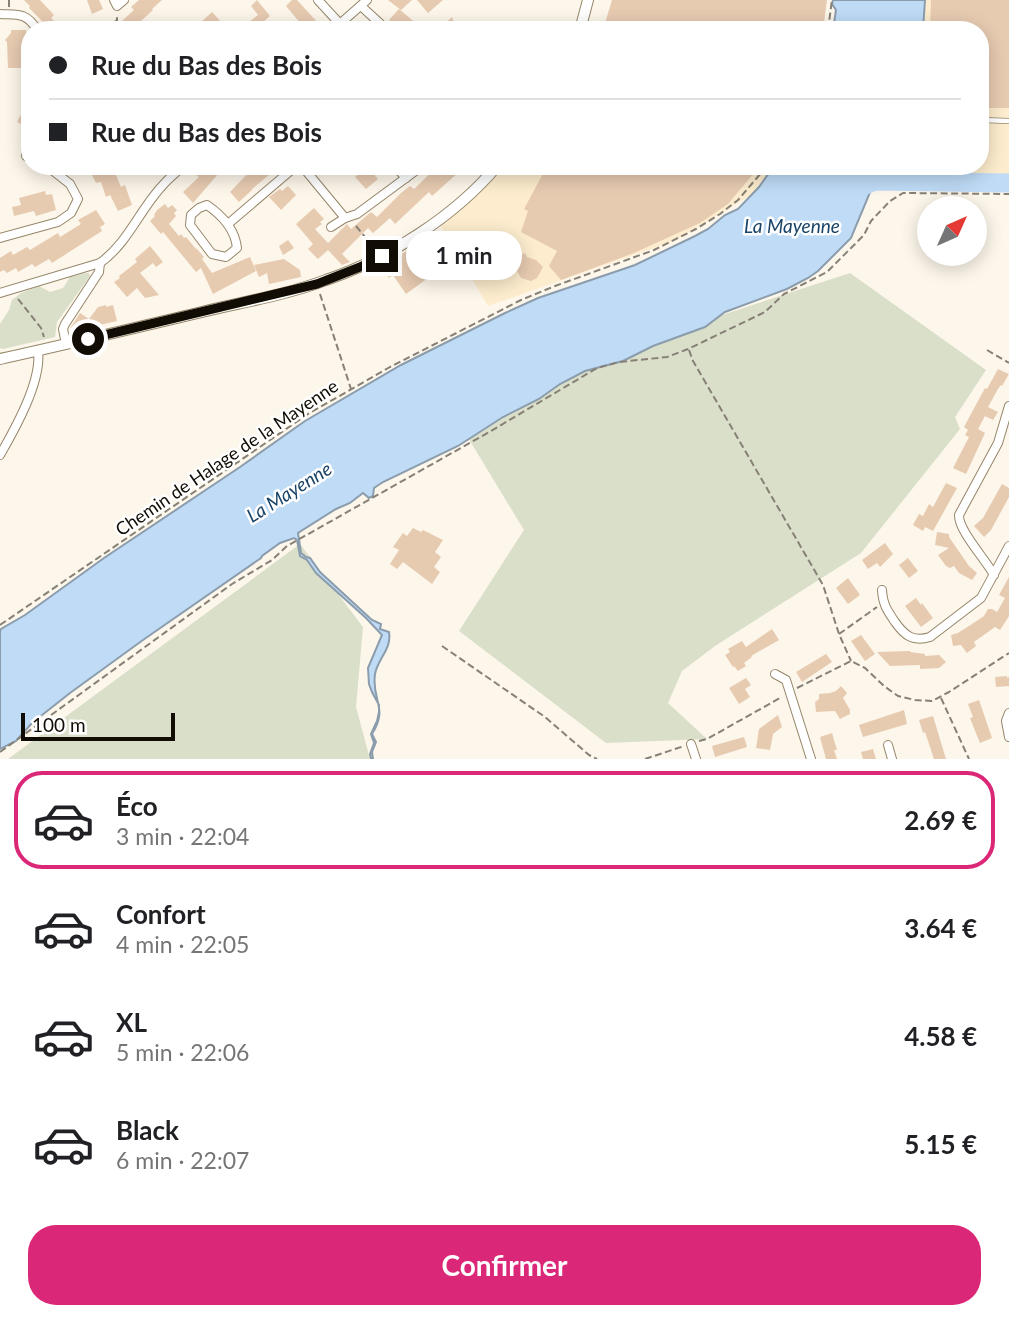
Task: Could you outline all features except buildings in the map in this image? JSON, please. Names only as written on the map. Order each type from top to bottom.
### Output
[{"type":"street","points":[[318,0],[333,21]]},
{"type":"street","points":[[582,21],[588,0]]},
{"type":"street","points":[[344,21],[364,3],[379,21]]},
{"type":"street","points":[[0,14],[24,15],[31,21]]},
{"type":"street","points":[[0,238],[58,222],[71,213],[78,199],[71,184],[59,175]]},
{"type":"street","points":[[0,293],[100,263],[110,256],[162,185],[173,175]]},
{"type":"street","points":[[228,224],[285,175]]},
{"type":"street","points":[[310,175],[347,217]]},
{"type":"street","points":[[403,175],[406,178]]},
{"type":"street","points":[[331,228],[357,214],[410,175]]},
{"type":"street","points":[[0,359],[317,284],[380,257],[424,231],[477,188],[489,175]]},
{"type":"street","points":[[207,205],[228,224],[236,238],[237,248],[226,257],[212,254],[190,225],[191,215],[207,205]]},
{"type":"street","points":[[66,344],[63,329],[65,324],[99,272],[100,263]]},
{"type":"street","points":[[0,455],[16,427],[32,387],[38,364],[38,351]]},
{"type":"street","points":[[994,575],[958,522],[998,443],[1009,406]]},
{"type":"street","points":[[882,590],[883,602],[904,635],[921,640],[930,637],[981,598],[1009,546]]},
{"type":"street","points":[[775,674],[786,680],[811,759]]},
{"type":"street","points":[[1009,713],[1006,721],[1009,737]]},
{"type":"street","points":[[691,744],[696,759]]},
{"type":"street","points":[[888,746],[892,759]]},
{"type":"lane","points":[[989,120],[1009,121]]},
{"type":"path","points":[[829,21],[832,0]]},
{"type":"path","points":[[116,21],[118,2]]},
{"type":"path","name":"Chemin de Halage de la Mayenne","points":[[0,625],[308,414],[390,367],[520,300],[653,250],[696,229],[738,200],[759,175]]},
{"type":"path","points":[[0,752],[232,584],[272,560],[287,546],[597,368],[619,362],[667,357],[765,312],[785,294],[827,272],[864,235],[871,221],[890,201],[904,193],[1009,194]]},
{"type":"path","points":[[347,217],[380,257]]},
{"type":"path","points":[[317,284],[352,390]]},
{"type":"path","points":[[13,288],[41,328],[50,348]]},
{"type":"path","points":[[688,349],[823,585],[851,661],[865,668],[898,696],[932,701],[1009,653]]},
{"type":"path","points":[[987,350],[1009,362]]},
{"type":"path","points":[[839,634],[883,602]]},
{"type":"path","points":[[442,646],[545,717],[597,759]]},
{"type":"path","points":[[646,759],[707,739],[851,661]]},
{"type":"path","points":[[940,696],[969,759]]},
{"type":"path","points":[[585,759],[589,755]]},
{"type":"shaded area","points":[[925,0],[1009,0],[1009,183],[877,181],[879,175],[989,175],[989,21],[924,21]]},
{"type":"shaded area","points":[[488,175],[767,175],[753,194],[674,241],[488,306],[440,225]]},
{"type":"green space","points":[[86,273],[90,276],[57,322],[55,337],[0,348],[0,324],[12,300],[39,286],[50,292],[63,288],[70,277]]},
{"type":"green space","points":[[850,273],[986,370],[955,417],[960,429],[861,553],[715,646],[682,671],[668,703],[707,739],[606,743],[459,631],[524,530],[464,431],[597,356]]},
{"type":"green space","points":[[300,544],[363,627],[356,707],[370,759],[8,759]]},
{"type":"water","points":[[833,0],[925,0],[924,21],[834,21],[836,10],[832,4]]},
{"type":"water","name":"La Mayenne","points":[[768,175],[877,175],[851,238],[808,278],[787,289],[725,312],[705,327],[653,346],[623,361],[585,371],[458,446],[383,482],[374,488],[373,496],[369,498],[363,493],[298,533],[301,553],[310,558],[320,572],[372,620],[381,624],[380,629],[389,632],[387,649],[375,674],[378,704],[369,684],[368,668],[382,635],[300,556],[297,540],[294,538],[280,543],[143,640],[32,723],[16,741],[0,749],[0,631],[305,421],[401,365],[538,298],[635,265],[695,236],[738,209]]},
{"type":"water","points":[[379,712],[377,725],[372,734],[376,742],[371,759],[370,754],[374,743],[371,734]]},
{"type":"waterway","points":[[851,191],[875,181],[1009,183]]},
{"type":"route","points":[[88,339],[317,284],[382,256]]}]
